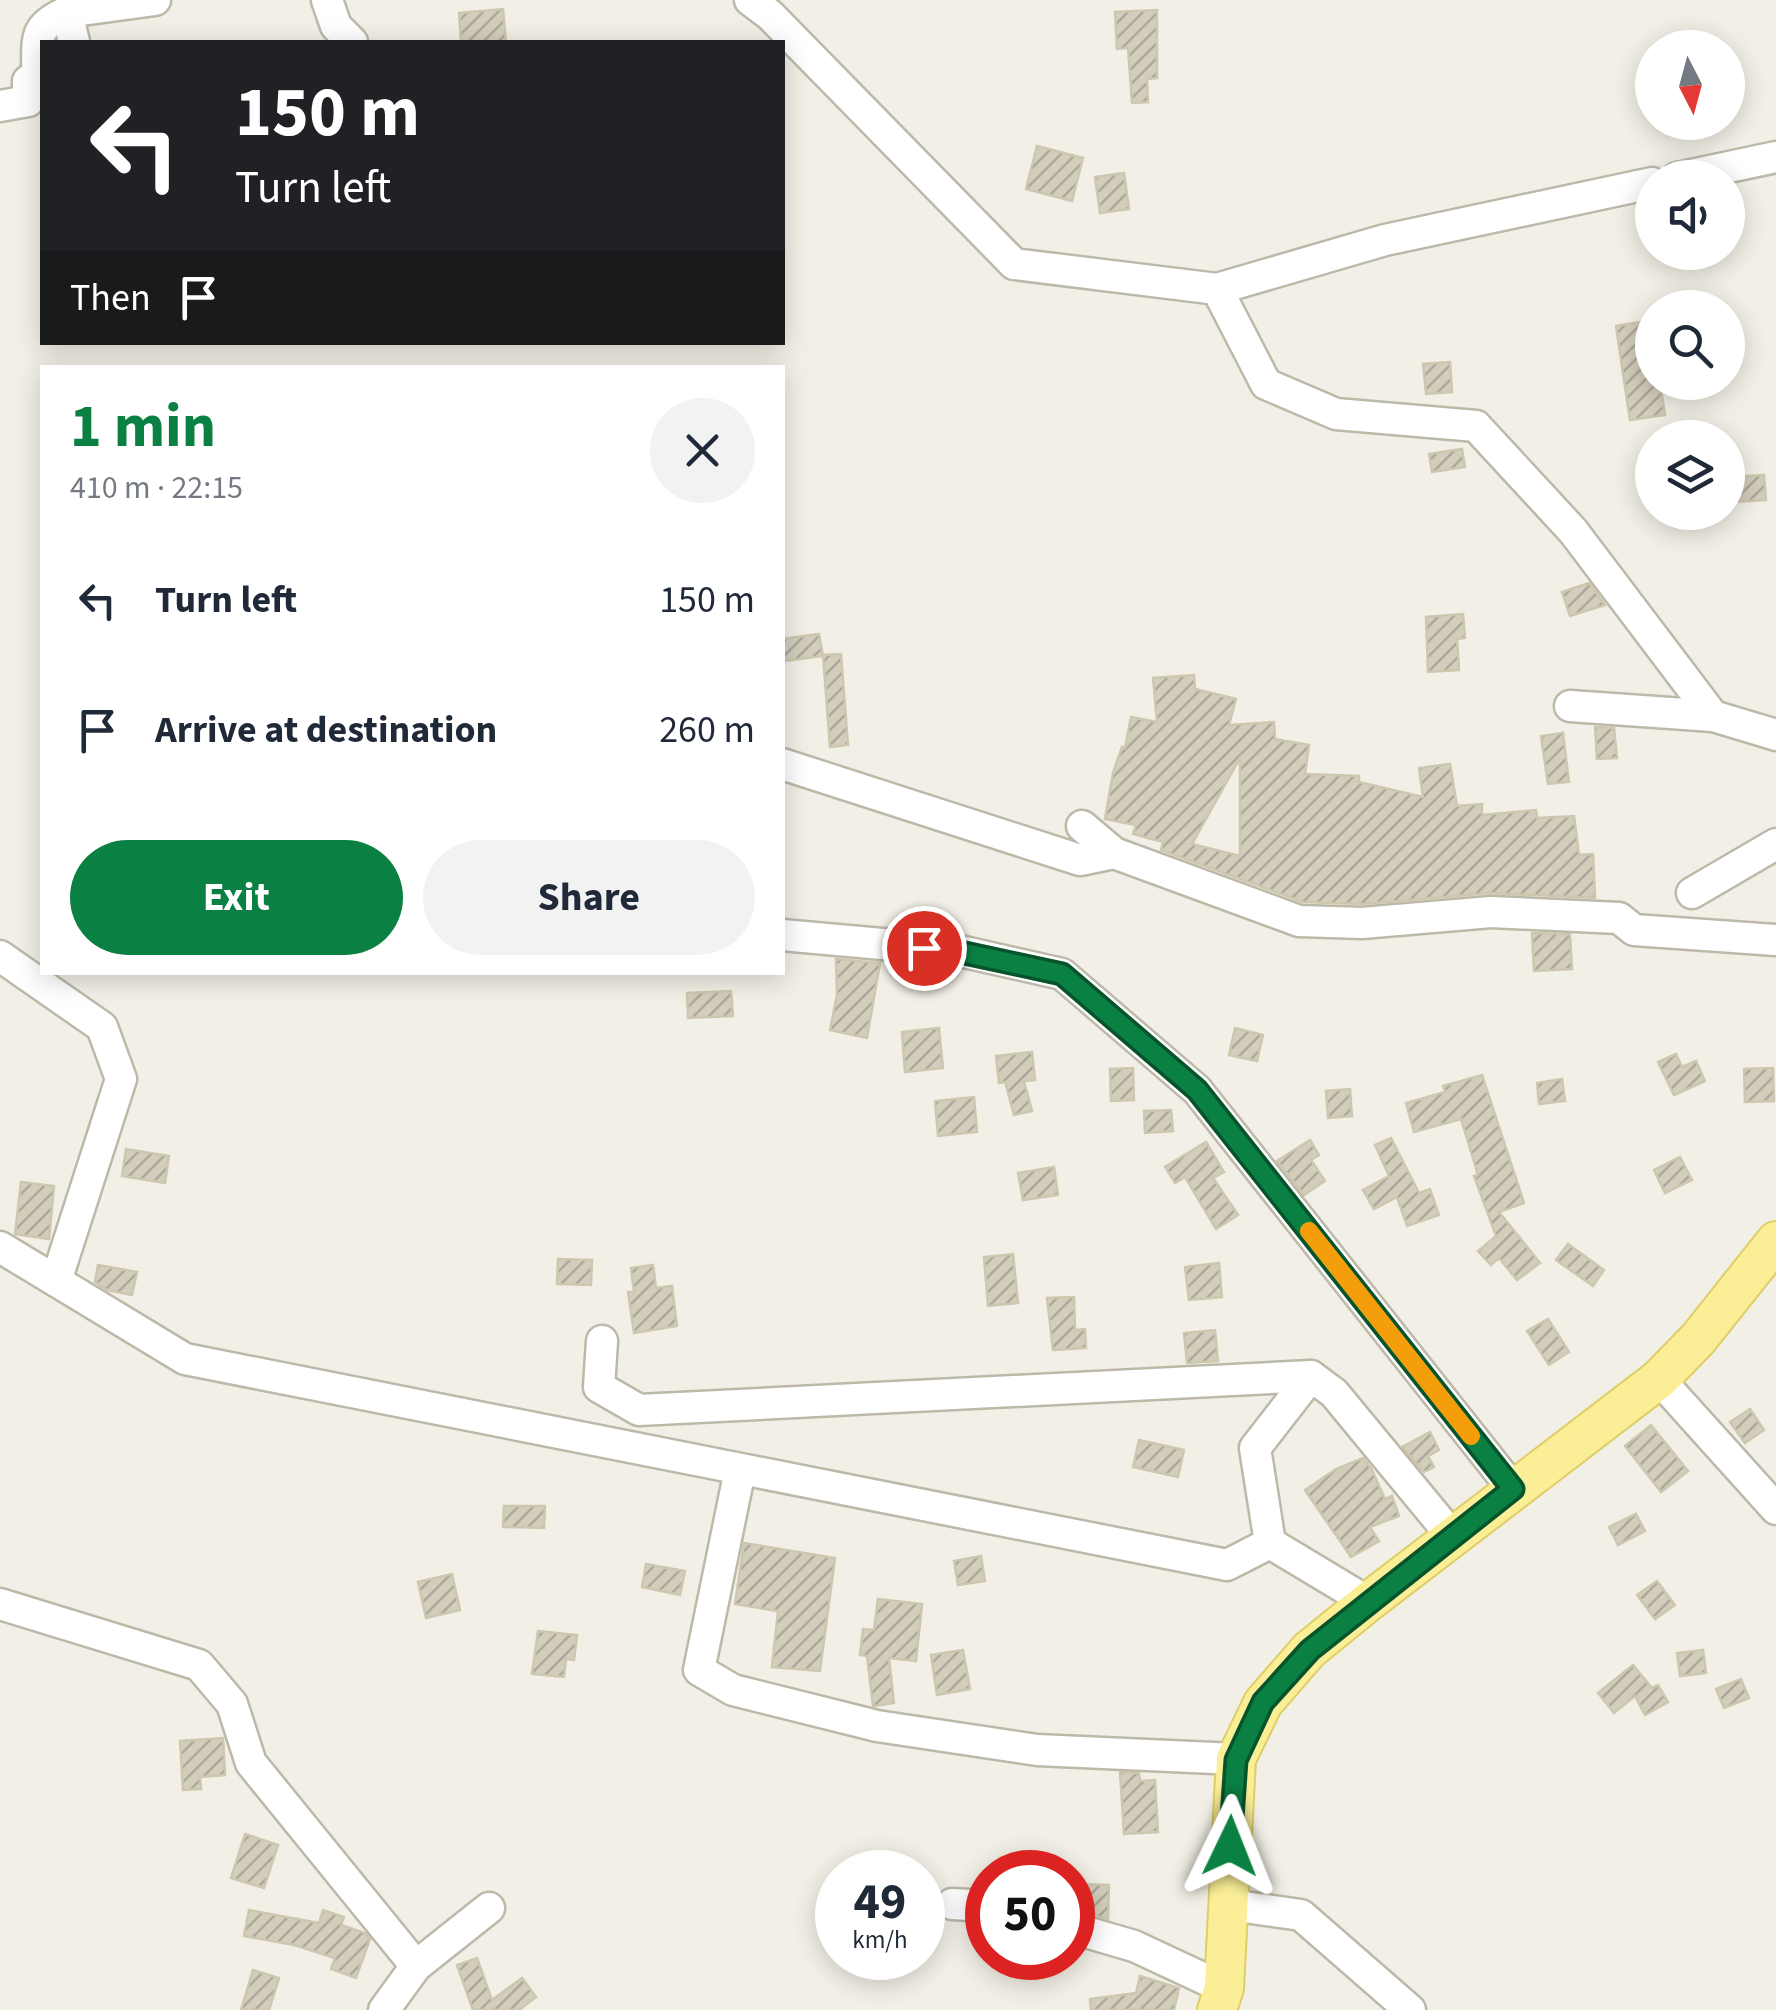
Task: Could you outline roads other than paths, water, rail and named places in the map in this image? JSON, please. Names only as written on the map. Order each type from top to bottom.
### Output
[{"type":"main road","points":[[1220,1999],[1230,1905],[1230,1818],[1236,1760],[1263,1702],[1310,1650],[1368,1602],[1659,1378],[1698,1340],[1776,1241]]},
{"type":"street","points":[[0,106],[28,101],[28,81],[36,74],[39,30],[48,20],[67,12],[155,0]]},
{"type":"street","points":[[327,0],[336,26],[350,40]]},
{"type":"street","points":[[750,0],[1014,264],[1217,289],[1384,240],[1635,187]]},
{"type":"street","points":[[67,12],[74,40]]},
{"type":"street","points":[[1745,163],[1776,156]]},
{"type":"street","points":[[1217,289],[1266,384],[1336,414],[1476,426],[1573,531],[1713,716]]},
{"type":"street","points":[[1570,706],[1713,716],[1776,735]]},
{"type":"street","points":[[785,765],[1080,860],[1114,853]]},
{"type":"street","points":[[1082,826],[1114,853],[1299,921],[1362,924],[1491,912],[1619,918],[1634,930],[1776,940]]},
{"type":"street","points":[[1692,893],[1776,844]]},
{"type":"street","points":[[785,935],[960,952],[1062,974],[1197,1090],[1513,1489]]},
{"type":"street","points":[[0,956],[102,1028],[121,1079],[56,1281]]},
{"type":"street","points":[[0,1247],[185,1359],[1226,1565],[1270,1544]]},
{"type":"street","points":[[602,1340],[600,1388],[639,1410],[1311,1376],[1334,1393],[1452,1536]]},
{"type":"street","points":[[1270,1544],[1255,1448],[1311,1376]]},
{"type":"street","points":[[1659,1378],[1776,1509]]},
{"type":"street","points":[[740,1470],[699,1670],[733,1690],[877,1726],[1036,1750],[1236,1760]]},
{"type":"street","points":[[1270,1544],[1368,1602]]},
{"type":"street","points":[[0,1604],[199,1665],[232,1704],[251,1764],[416,1966]]},
{"type":"street","points":[[952,1904],[965,1905]]},
{"type":"street","points":[[1230,1905],[1301,1915],[1410,2010]]},
{"type":"street","points":[[384,2010],[416,1966],[488,1908]]},
{"type":"street","points":[[1095,1935],[1134,1946],[1220,1999]]}]
